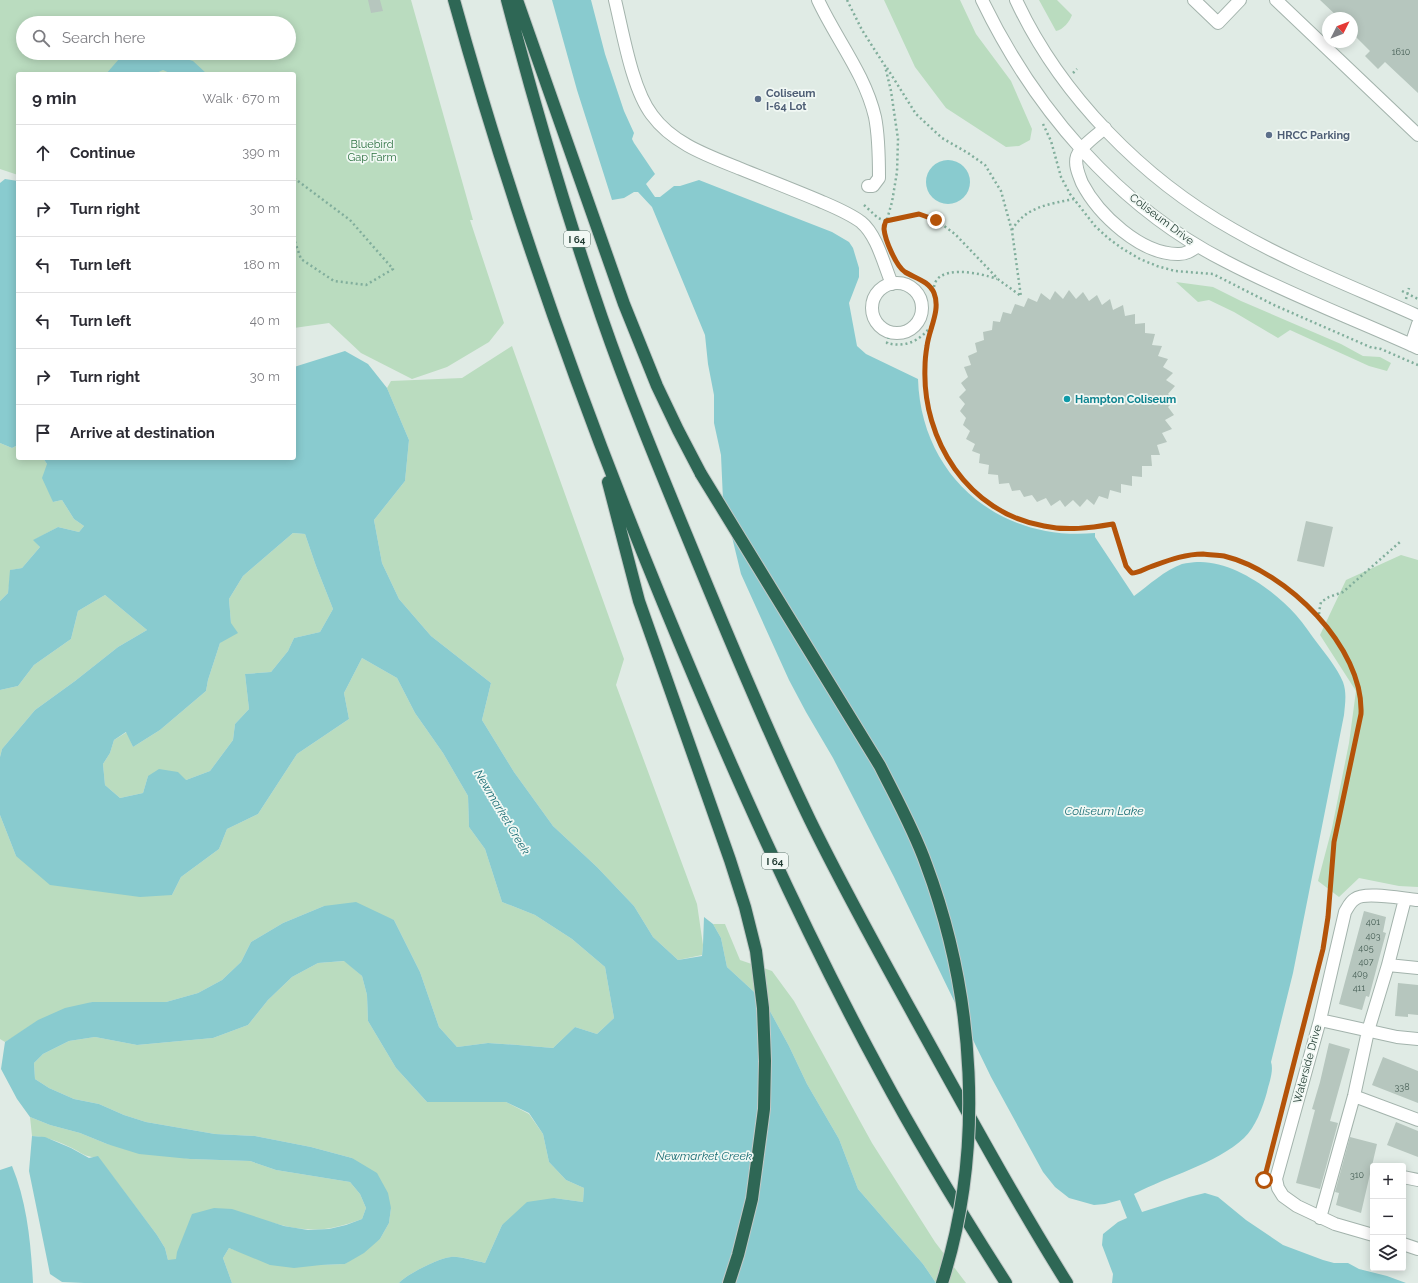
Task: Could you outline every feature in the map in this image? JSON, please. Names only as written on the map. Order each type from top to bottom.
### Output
[{"type":"highway","name":"I 64","points":[[454,0],[470,58],[509,184],[590,417],[630,521],[732,768],[788,888],[880,1071],[937,1170],[1006,1283]]},
{"type":"highway","name":"I 64","points":[[507,0],[525,70],[603,320],[661,473],[772,739],[850,898],[1007,1183],[1067,1283]]},
{"type":"highway","points":[[517,0],[624,304],[657,386],[701,474],[880,766],[906,816],[926,864],[942,912],[956,967],[965,1026],[969,1104],[962,1194],[957,1223],[942,1283]]},
{"type":"highway","points":[[590,417],[639,601],[730,860],[745,907],[756,951],[763,1008],[766,1061],[764,1109],[752,1199],[738,1255],[729,1283]]},
{"type":"street","points":[[616,0],[634,75],[642,98],[652,115],[667,132],[685,145],[845,212],[861,222],[872,236],[892,284]]},
{"type":"street","points":[[818,0],[858,73],[874,116],[878,136],[879,178],[873,186],[868,186]]},
{"type":"street","name":"Coliseum Drive","points":[[982,0],[1008,51],[1033,89],[1067,133],[1097,165],[1134,199],[1174,230],[1198,246],[1225,261],[1283,289],[1414,347]]},
{"type":"street","points":[[1016,0],[1047,55],[1065,81],[1091,113],[1119,144],[1190,203],[1234,230],[1274,251],[1418,316]]},
{"type":"street","points":[[1194,0],[1218,23],[1240,0]]},
{"type":"street","points":[[1276,0],[1418,135]]},
{"type":"street","points":[[1105,128],[1082,149],[1077,156],[1077,166],[1080,177],[1100,210],[1115,225],[1150,248],[1166,253],[1179,254],[1190,252],[1198,246]]},
{"type":"street","points":[[900,283],[913,289],[922,302],[921,317],[912,329],[905,332],[890,332],[882,328],[877,322],[873,315],[872,307],[874,299],[884,286],[900,283]]},
{"type":"street","points":[[1414,347],[1418,324]]},
{"type":"street","name":"Waterside Drive","points":[[1370,1234],[1335,1224],[1296,1206],[1283,1196],[1278,1188],[1276,1179],[1320,1020],[1345,912],[1350,903],[1356,898],[1365,895],[1418,900]]},
{"type":"street","points":[[1320,1218],[1354,1096],[1368,1031],[1388,965],[1404,899]]},
{"type":"street","points":[[1388,965],[1418,968]]},
{"type":"street","points":[[1320,1020],[1396,1037],[1418,1039]]},
{"type":"street","points":[[1396,1037],[1418,1046]]},
{"type":"street","points":[[1354,1096],[1418,1120]]},
{"type":"street","points":[[1406,1178],[1418,1180]]},
{"type":"street","points":[[1406,1245],[1418,1249]]},
{"type":"path","points":[[847,0],[862,30],[916,114],[942,138],[985,165],[1001,191],[1012,231],[1021,297],[999,280],[955,234],[936,220],[919,214],[886,221],[878,218],[864,205]]},
{"type":"path","points":[[885,66],[891,91],[898,139],[897,172],[892,202],[884,229],[885,233]]},
{"type":"path","points":[[296,180],[350,220],[393,269],[366,285],[334,281],[301,259],[296,245]]},
{"type":"path","points":[[1012,231],[1020,219],[1037,208],[1047,204],[1074,199]]},
{"type":"path","points":[[897,264],[904,272],[926,283],[934,292]]},
{"type":"path","points":[[999,280],[972,272],[947,272],[939,277],[933,285],[936,303],[935,315],[927,346],[925,387],[928,410],[932,425],[945,454],[952,465],[971,487],[984,499],[996,507],[1021,520],[1044,526],[1077,529],[1113,524],[1126,566],[1132,573],[1170,559],[1201,554],[1223,556],[1264,573],[1300,599],[1321,620],[1341,646],[1352,666],[1362,702],[1361,714],[1334,842],[1326,934]]},
{"type":"path","points":[[1402,291],[1418,299]]},
{"type":"path","points":[[890,332],[887,342],[896,345],[906,344],[925,334],[932,324]]},
{"type":"path","points":[[1321,620],[1319,612],[1321,602],[1329,597],[1343,592],[1400,542]]},
{"type":"path","points":[[1296,1056],[1313,987]]},
{"type":"green space","name":"Bluebird Gap Farm","points":[[0,0],[411,0],[473,220],[470,220],[504,323],[489,342],[447,367],[412,379],[361,353],[329,323],[296,328],[296,72],[16,72],[16,174],[0,169]]},
{"type":"green space","points":[[884,0],[960,0],[976,34],[1011,81],[1032,129],[1030,140],[1019,146],[1006,147],[946,108],[915,67]]},
{"type":"green space","points":[[1039,0],[1057,0],[1072,15],[1070,20],[1061,29],[1056,31]]},
{"type":"green space","points":[[1176,282],[1213,287],[1241,301],[1341,344],[1363,356],[1380,357],[1391,363],[1387,371],[1369,366],[1290,330],[1278,338],[1234,312],[1209,300],[1198,302]]},
{"type":"green space","points":[[512,346],[624,659],[616,685],[697,904],[703,945],[702,955],[678,960],[653,937],[634,906],[597,867],[553,826],[514,772],[482,720],[491,683],[431,636],[399,599],[382,563],[374,520],[405,481],[409,440],[387,388],[391,381],[462,378]]},
{"type":"green space","points":[[0,443],[12,448],[16,446],[16,460],[44,460],[47,464],[53,502],[62,500],[74,519],[84,526],[79,532],[58,527],[34,540],[40,547],[22,568],[11,570],[8,593],[0,601]]},
{"type":"green space","points":[[293,533],[305,534],[333,609],[320,632],[294,638],[288,651],[271,672],[245,674],[249,709],[235,724],[233,740],[210,771],[186,780],[148,776],[143,793],[120,798],[105,785],[103,764],[110,753],[114,740],[127,732],[133,747],[160,730],[206,691],[220,643],[231,623],[229,599],[243,576]]},
{"type":"green space","points":[[1401,555],[1418,560],[1418,887],[1399,886],[1359,878],[1339,897],[1318,881],[1332,828],[1349,743],[1356,691],[1320,635],[1346,580]]},
{"type":"green space","points":[[105,595],[147,630],[118,647],[35,710],[2,749],[0,757],[0,690],[18,686],[34,665],[71,639],[78,611]]},
{"type":"green space","points":[[362,658],[397,678],[415,713],[443,753],[468,796],[469,827],[485,849],[502,902],[535,915],[572,939],[605,967],[614,1018],[597,1034],[575,1027],[553,1048],[488,1043],[457,1047],[439,1027],[420,972],[394,920],[324,906],[283,923],[251,942],[241,962],[222,980],[198,993],[166,1002],[92,1002],[22,1032],[5,1042],[0,1039],[0,815],[16,856],[172,895],[181,877],[219,849],[227,829],[258,814],[297,754],[349,719],[344,693]]},
{"type":"green space","points":[[713,924],[725,924],[740,960],[772,971],[794,1001],[872,1143],[935,1242],[966,1283],[936,1283],[923,1264],[858,1189],[839,1139],[807,1084],[789,1046],[765,1002],[727,967],[721,938]]},
{"type":"green space","points":[[345,961],[362,976],[367,995],[368,1021],[396,1068],[427,1102],[506,1102],[529,1114],[543,1134],[549,1162],[566,1180],[584,1188],[583,1202],[554,1198],[502,1225],[485,1263],[459,1257],[446,1258],[431,1263],[403,1279],[399,1283],[232,1283],[223,1258],[229,1248],[249,1255],[321,1265],[345,1264],[380,1239],[389,1223],[391,1208],[352,1158],[311,1147],[255,1136],[215,1134],[146,1122],[124,1115],[99,1104],[74,1099],[49,1088],[35,1079],[34,1063],[43,1054],[69,1041],[95,1037],[137,1045],[213,1038],[248,1025],[268,1000],[292,977],[318,963]]},
{"type":"green space","points":[[30,1117],[50,1125],[80,1133],[107,1144],[190,1159],[250,1161],[276,1170],[350,1182],[360,1194],[366,1208],[362,1219],[347,1224],[322,1229],[310,1230],[259,1219],[176,1260],[168,1260],[165,1248],[157,1235],[98,1157],[87,1156],[52,1140],[32,1136]]},
{"type":"water","name":"Coliseum Lake","points":[[552,0],[591,0],[605,54],[624,111],[634,133],[632,139],[655,174],[646,184],[655,197],[660,197],[674,186],[680,186],[699,180],[832,232],[849,242],[853,248],[859,268],[859,277],[849,303],[857,346],[866,354],[918,379],[923,414],[933,445],[950,473],[972,496],[998,514],[1027,526],[1060,533],[1095,533],[1095,537],[1134,596],[1163,574],[1182,564],[1195,562],[1210,563],[1238,571],[1264,587],[1287,605],[1302,622],[1335,667],[1341,677],[1345,690],[1344,715],[1293,973],[1271,1062],[1271,1077],[1261,1111],[1252,1129],[1233,1147],[1206,1162],[1134,1194],[1142,1212],[1205,1193],[1218,1197],[1246,1220],[1283,1245],[1323,1260],[1334,1263],[1348,1263],[1359,1269],[1387,1276],[1406,1283],[1112,1283],[1113,1274],[1102,1245],[1103,1234],[1118,1222],[1127,1218],[1120,1200],[1094,1205],[1069,1198],[1055,1187],[1043,1172],[991,1077],[894,877],[833,758],[789,680],[741,574],[723,500],[721,455],[714,423],[714,395],[708,364],[705,335],[652,207],[638,192],[634,192],[624,198],[612,200],[577,90]]},
{"type":"water","points":[[118,60],[190,60],[193,61],[205,72],[168,72],[163,70],[158,72],[108,72]]},
{"type":"water","points":[[944,160],[952,160],[964,166],[970,178],[970,186],[964,198],[952,204],[944,204],[932,198],[926,186],[926,178],[932,166]]},
{"type":"water","points":[[5,179],[16,181],[16,446],[12,448],[0,443],[0,183]]},
{"type":"water","name":"Newmarket Creek","points":[[345,351],[368,364],[387,388],[409,440],[405,481],[374,520],[382,563],[399,599],[431,636],[491,683],[482,720],[514,772],[553,826],[597,867],[634,906],[653,937],[678,960],[702,956],[704,917],[713,924],[721,938],[727,967],[765,1002],[789,1046],[807,1084],[839,1139],[858,1189],[923,1264],[936,1283],[399,1283],[403,1279],[431,1263],[446,1258],[458,1257],[485,1263],[502,1225],[527,1202],[554,1198],[583,1202],[584,1188],[566,1180],[549,1162],[543,1134],[529,1113],[506,1102],[427,1102],[396,1068],[368,1021],[367,995],[362,976],[344,961],[318,963],[292,977],[268,1000],[248,1025],[213,1038],[137,1045],[95,1037],[69,1041],[43,1054],[34,1063],[35,1079],[49,1088],[74,1099],[99,1104],[124,1115],[146,1122],[215,1134],[255,1136],[311,1147],[352,1158],[377,1173],[388,1193],[391,1208],[389,1223],[380,1239],[364,1253],[345,1264],[294,1268],[270,1265],[229,1248],[223,1258],[232,1283],[62,1282],[50,1274],[29,1171],[32,1136],[45,1137],[71,1148],[89,1158],[98,1156],[157,1235],[165,1248],[168,1260],[176,1259],[177,1252],[192,1214],[214,1208],[232,1209],[284,1226],[308,1230],[329,1229],[362,1219],[366,1208],[360,1194],[350,1182],[276,1170],[250,1161],[190,1159],[139,1154],[30,1117],[17,1099],[1,1069],[5,1042],[38,1020],[65,1008],[92,1002],[166,1002],[198,993],[222,980],[241,962],[251,942],[283,923],[324,906],[356,902],[394,920],[420,972],[439,1027],[457,1047],[488,1043],[553,1048],[575,1027],[597,1034],[614,1018],[605,967],[572,939],[535,915],[502,902],[485,849],[469,827],[468,796],[443,753],[415,713],[397,678],[362,658],[344,693],[349,719],[297,754],[258,814],[227,829],[219,849],[181,877],[172,895],[140,897],[50,885],[16,856],[0,815],[0,757],[2,749],[35,710],[118,647],[147,630],[105,595],[78,611],[71,639],[34,665],[18,686],[0,690],[0,601],[8,593],[10,570],[22,568],[40,547],[33,540],[58,527],[79,532],[84,526],[74,519],[62,500],[53,502],[42,478],[47,464],[44,460],[296,460],[296,366]],"holes":[[[293,533],[305,534],[333,609],[320,632],[294,638],[288,651],[271,672],[245,674],[249,709],[235,724],[233,740],[210,771],[186,780],[178,772],[159,769],[148,776],[143,793],[120,798],[105,785],[103,764],[110,753],[114,740],[126,732],[133,747],[160,730],[206,691],[220,643],[238,633],[231,623],[229,599],[243,576]]]},
{"type":"water","points":[[12,1166],[25,1209],[31,1253],[33,1283],[0,1283],[0,1170]]},
{"type":"building","points":[[368,0],[380,0],[383,11],[371,13]]},
{"type":"building","points":[[1320,0],[1418,0],[1418,93],[1385,62],[1378,69],[1365,56],[1370,51],[1358,39],[1358,12],[1333,12]]},
{"type":"building","name":"Hampton Coliseum","points":[[1069,290],[1076,299],[1083,292],[1089,301],[1097,295],[1102,305],[1110,299],[1113,310],[1123,305],[1125,316],[1135,314],[1135,324],[1145,323],[1145,333],[1155,334],[1152,345],[1162,346],[1158,356],[1168,359],[1163,367],[1173,373],[1166,380],[1175,386],[1168,394],[1175,400],[1168,407],[1174,415],[1165,420],[1172,429],[1162,433],[1167,442],[1157,445],[1160,455],[1151,455],[1152,466],[1142,466],[1142,477],[1132,476],[1132,486],[1121,484],[1121,493],[1110,490],[1108,499],[1099,496],[1094,505],[1087,499],[1080,507],[1073,500],[1065,507],[1060,500],[1051,506],[1046,498],[1037,502],[1032,495],[1024,497],[1020,490],[1012,491],[1009,483],[999,484],[998,475],[988,474],[989,465],[979,463],[980,454],[972,451],[975,444],[966,439],[970,431],[963,425],[966,418],[960,411],[965,404],[959,397],[966,390],[961,383],[968,377],[964,367],[971,365],[968,356],[977,352],[975,343],[984,340],[983,332],[992,330],[993,321],[1000,322],[1003,312],[1011,314],[1015,304],[1024,307],[1028,298],[1037,302],[1041,293],[1050,300],[1055,291],[1063,299]]},
{"type":"building","points":[[1306,521],[1333,527],[1324,567],[1297,561]]},
{"type":"building","points":[[1364,911],[1386,917],[1383,932],[1386,933],[1369,997],[1366,996],[1362,1010],[1339,1004]]},
{"type":"building","points":[[1398,983],[1418,985],[1418,1015],[1408,1014],[1408,1017],[1395,1016]]},
{"type":"building","points":[[1329,1043],[1350,1049],[1330,1121],[1338,1123],[1320,1189],[1296,1183],[1315,1110],[1312,1109]]},
{"type":"building","points":[[1383,1057],[1418,1071],[1418,1103],[1372,1085]]},
{"type":"building","points":[[1396,1122],[1418,1131],[1418,1157],[1387,1145]]},
{"type":"building","points":[[1350,1137],[1377,1144],[1373,1163],[1370,1163],[1370,1174],[1361,1213],[1336,1205],[1339,1193],[1335,1192]]},
{"type":"place","name":"Coliseum I-64 Lot","points":[[758,99]]},
{"type":"place","name":"HRCC Parking","points":[[1269,135]]},
{"type":"place","name":"Hampton Coliseum","points":[[1067,399]]},
{"type":"route","points":[[936,220],[919,214],[886,221],[884,229],[886,238],[897,264],[904,272],[926,283],[934,292],[936,303],[935,315],[927,346],[925,366],[925,387],[928,410],[935,433],[945,454],[959,475],[984,499],[1021,520],[1055,528],[1077,529],[1113,524],[1126,566],[1132,573],[1136,573],[1170,559],[1201,554],[1223,556],[1264,573],[1300,599],[1321,620],[1341,646],[1356,676],[1362,702],[1361,714],[1334,842],[1326,934],[1264,1180]]}]
